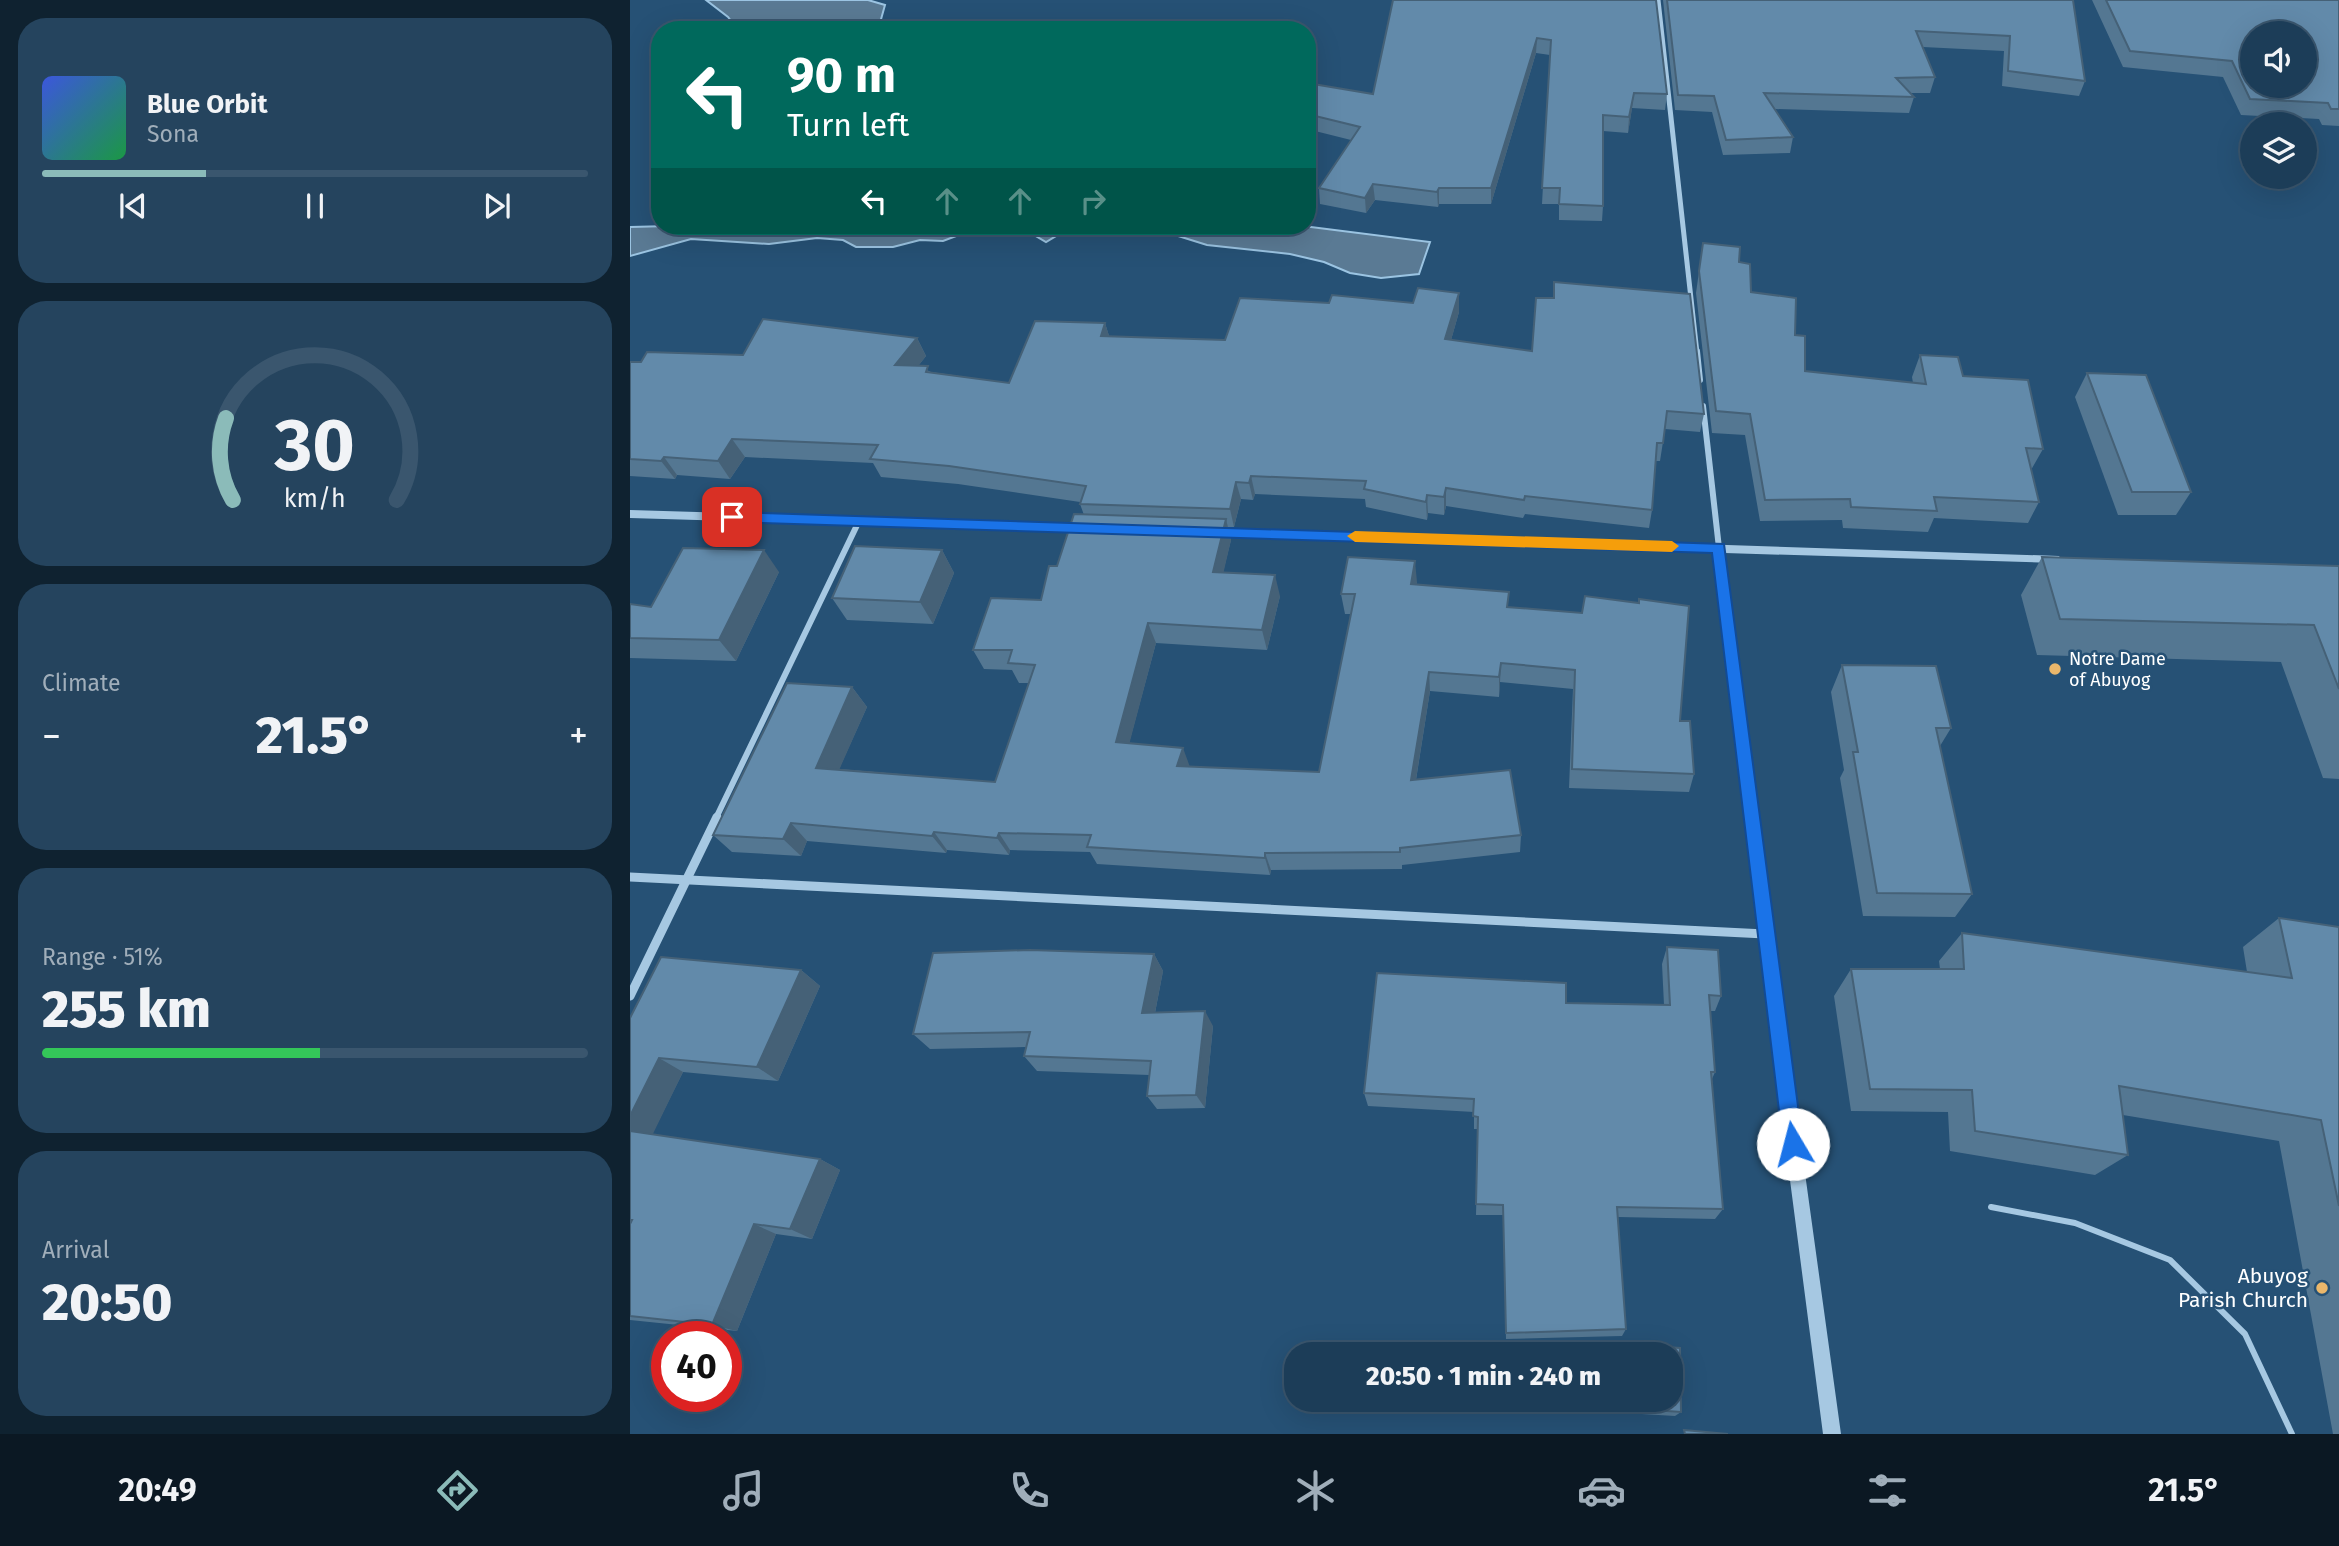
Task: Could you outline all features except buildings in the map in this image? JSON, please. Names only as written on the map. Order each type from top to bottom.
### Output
[{"type":"street","points":[[1658,0],[1700,384]]},
{"type":"street","points":[[1702,397],[1765,934],[1832,1434]]},
{"type":"street","points":[[630,514],[1094,528]]},
{"type":"street","points":[[630,996],[859,521]]},
{"type":"street","points":[[1205,532],[2063,559]]},
{"type":"street","points":[[630,877],[1765,934]]},
{"type":"lane","points":[[1991,1206],[2075,1223],[2170,1259],[2245,1334],[2291,1434]]},
{"type":"water","points":[[706,0],[868,0],[885,5],[881,21],[731,21]]},
{"type":"water","points":[[651,226],[651,235],[959,235],[943,241],[920,240],[893,247],[856,247],[843,240],[817,238],[769,244],[691,239],[630,256],[630,227]]},
{"type":"water","points":[[1316,228],[1430,242],[1419,274],[1381,278],[1350,273],[1324,262],[1290,254],[1207,245],[1175,235],[1316,235]]},
{"type":"water","points":[[1034,235],[1058,235],[1046,242]]},
{"type":"slow traffic","points":[[1355,536],[1672,546]]},
{"type":"place","name":"Notre Dame of Abuyog","points":[[2055,669]]},
{"type":"place","name":"Abuyog Parish Church","points":[[2322,1288]]},
{"type":"route","points":[[732,517],[1718,548],[1793,1144]]}]
